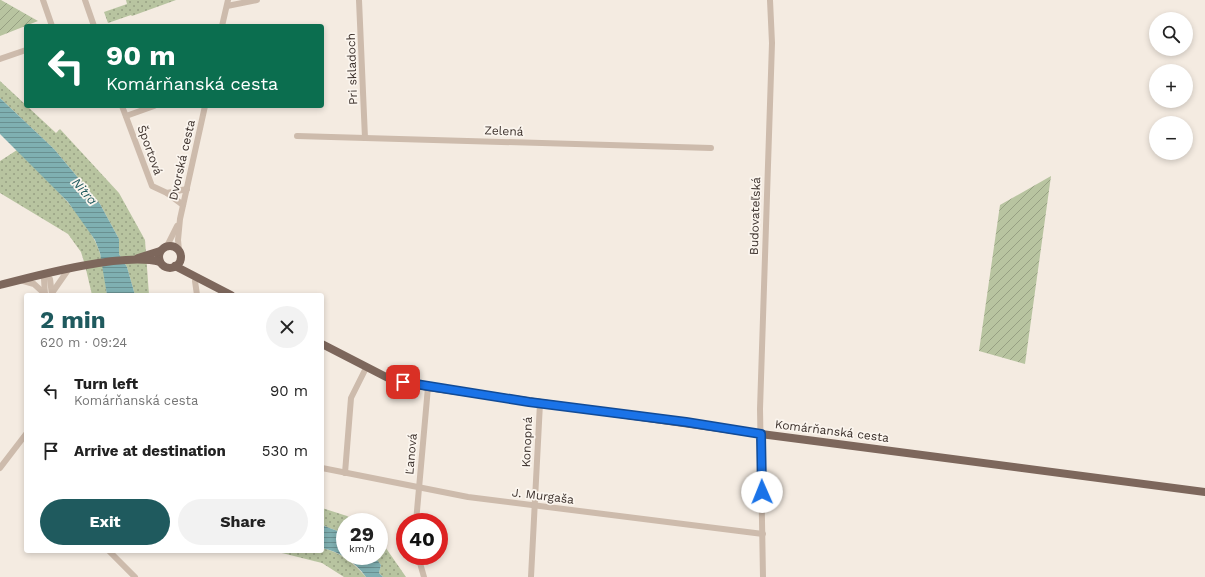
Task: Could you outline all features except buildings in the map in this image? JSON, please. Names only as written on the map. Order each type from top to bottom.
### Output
[{"type":"main road","points":[[0,285],[87,266],[136,259],[173,246],[197,277]]},
{"type":"main road","points":[[160,262],[159,256],[164,248]]},
{"type":"main road","points":[[175,266],[180,254]]},
{"type":"main road","points":[[136,259],[160,262],[167,267],[175,266],[227,293]]},
{"type":"main road","name":"Komárňanská cesta","points":[[324,345],[390,379],[428,387],[686,422],[761,434],[1205,492]]},
{"type":"street","points":[[43,0],[51,24]]},
{"type":"street","points":[[85,0],[93,24]]},
{"type":"street","points":[[222,24],[227,3],[257,0]]},
{"type":"street","name":"Pri skladoch","points":[[359,0],[365,138]]},
{"type":"street","name":"Budovateľská","points":[[763,577],[761,434],[772,43],[770,0]]},
{"type":"street","points":[[0,59],[24,51]]},
{"type":"street","name":"Športová","points":[[123,108],[152,186],[167,193],[183,205]]},
{"type":"street","name":"Dvorská cesta","points":[[180,254],[178,240],[180,219],[205,108]]},
{"type":"street","points":[[126,116],[137,109]]},
{"type":"street","name":"Zelená","points":[[297,136],[711,148]]},
{"type":"street","points":[[167,193],[187,189]]},
{"type":"street","name":"Dvorská cesta","points":[[164,248],[180,219]]},
{"type":"street","points":[[50,293],[68,270]]},
{"type":"street","points":[[46,274],[44,279],[48,293]]},
{"type":"street","points":[[197,277],[195,281],[197,293]]},
{"type":"street","points":[[20,280],[34,284],[45,293]]},
{"type":"street","points":[[345,473],[351,398],[366,368]]},
{"type":"street","name":"Ľanová","points":[[417,513],[428,387]]},
{"type":"street","name":"Konopná","points":[[531,577],[536,506],[540,403]]},
{"type":"street","points":[[0,468],[24,437]]},
{"type":"street","name":"J. Murgaša","points":[[324,468],[420,488],[536,506],[763,534]]},
{"type":"street","points":[[112,553],[135,577]]},
{"type":"street","points":[[421,565],[424,577]]},
{"type":"green space","points":[[0,0],[38,21],[30,24],[24,24],[24,27],[0,36]]},
{"type":"green space","points":[[126,0],[176,0],[108,23],[104,12],[127,4]]},
{"type":"green space","points":[[0,81],[24,103],[24,108],[29,108],[56,133],[60,129],[119,193],[145,240],[149,293],[134,293],[127,267],[119,254],[119,239],[100,204],[54,149],[0,98]]},
{"type":"green space","points":[[17,150],[70,204],[88,228],[95,241],[103,267],[107,293],[92,293],[81,252],[68,234],[0,193],[0,161]]},
{"type":"green space","points":[[1051,176],[1025,364],[979,351],[1000,205]]},
{"type":"green space","points":[[324,509],[338,513],[336,513],[336,530],[324,526]]},
{"type":"green space","points":[[324,549],[336,553],[336,565],[354,565],[366,577],[344,577],[322,563],[282,553],[324,553]]},
{"type":"green space","points":[[388,551],[396,565],[398,565],[406,577],[383,577],[379,573],[381,565],[388,565]]},
{"type":"water","name":"Nitra","points":[[0,98],[54,149],[100,204],[119,239],[119,254],[127,267],[134,293],[107,293],[100,253],[95,240],[68,202],[0,134]]},
{"type":"water","points":[[324,526],[336,530],[335,552],[324,549]]},
{"type":"water","points":[[355,565],[381,565],[379,573],[383,577],[366,577]]},
{"type":"route","points":[[403,382],[529,402],[601,410],[761,434],[762,492]]}]
